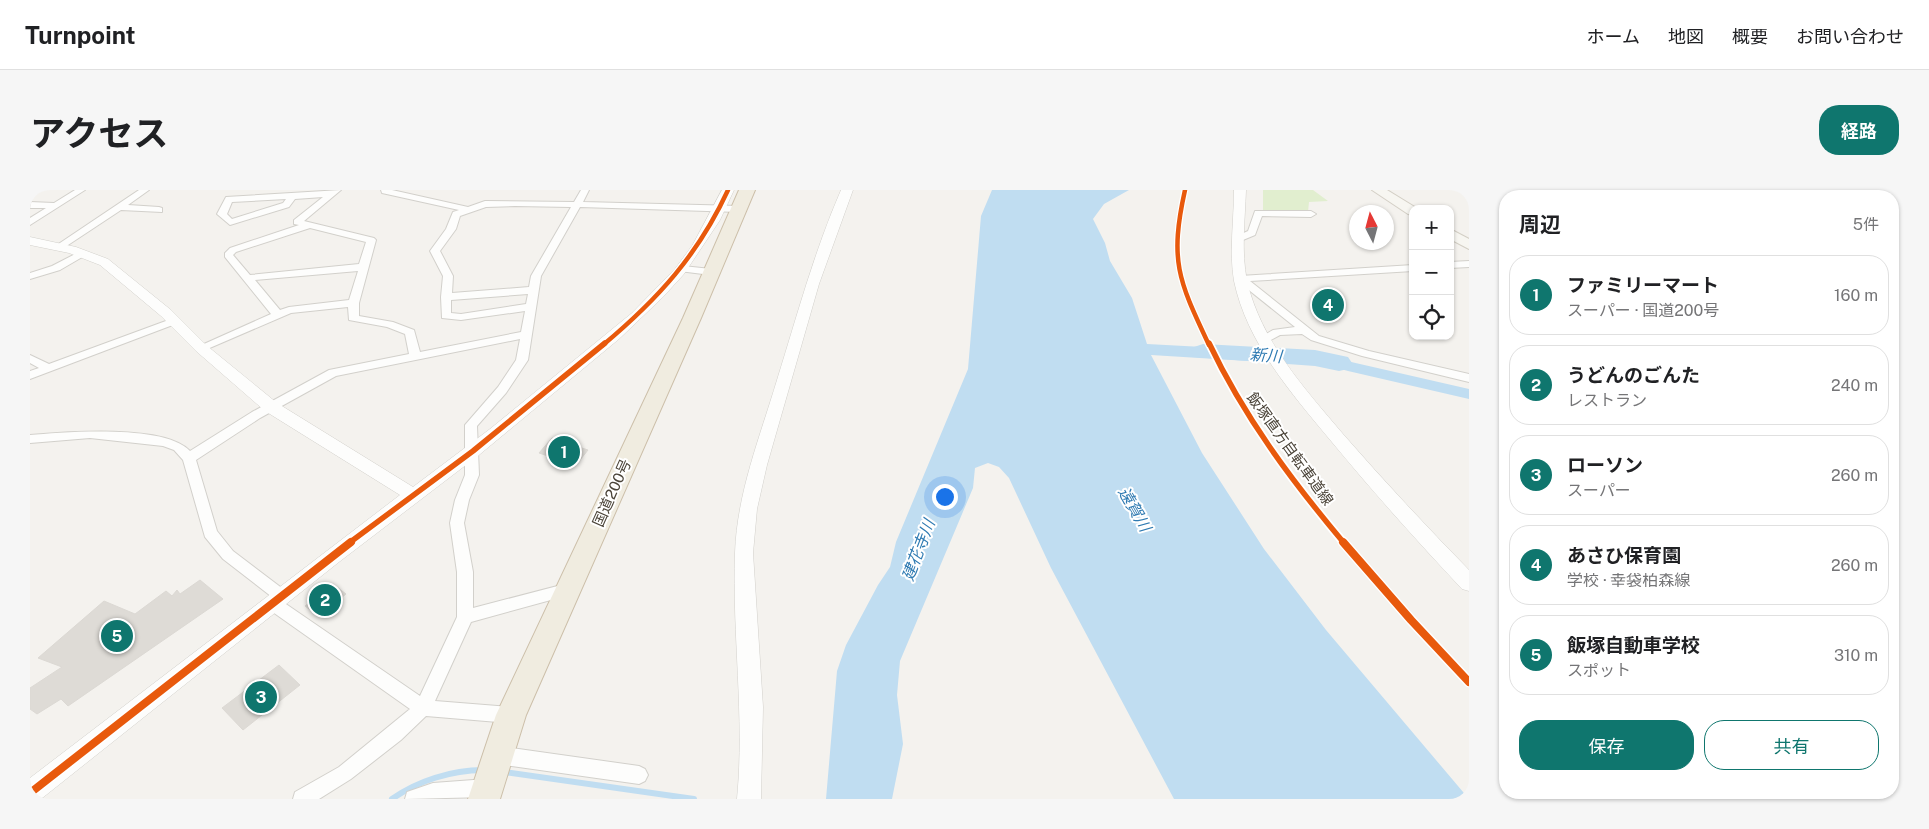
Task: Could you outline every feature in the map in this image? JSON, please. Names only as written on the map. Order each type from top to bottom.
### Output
[{"type":"highway","name":"国道200号","points":[[491,777],[511,715],[713,268],[733,199]]},
{"type":"main road","points":[[1378,190],[1409,209]]},
{"type":"main road","points":[[1454,236],[1469,245]]},
{"type":"street","points":[[30,222],[81,190]]},
{"type":"street","points":[[59,247],[145,190]]},
{"type":"street","points":[[302,799],[345,773],[395,734],[422,708],[465,617],[465,572],[457,523],[462,500],[472,475],[471,425],[502,390],[522,360],[536,276],[585,190]]},
{"type":"street","points":[[748,799],[752,718],[744,553],[747,517],[760,462],[830,227],[848,190]]},
{"type":"street","points":[[1240,190],[1240,279],[1246,302],[1265,339],[1303,395],[1356,460],[1469,583]]},
{"type":"street","points":[[385,191],[466,209]]},
{"type":"street","points":[[292,196],[286,205],[230,222],[222,214],[230,199],[258,194],[292,196],[334,192]]},
{"type":"street","points":[[334,192],[297,222],[371,240],[354,303],[353,318],[389,324],[410,332],[415,356]]},
{"type":"street","points":[[485,204],[491,195]]},
{"type":"street","points":[[530,307],[461,317],[446,316],[448,276],[435,251],[451,229],[456,214],[485,204],[578,204],[733,199]]},
{"type":"street","points":[[30,793],[277,599],[472,451],[625,325],[655,299],[686,265],[733,199]]},
{"type":"street","points":[[30,205],[55,206]]},
{"type":"street","points":[[119,207],[158,210]]},
{"type":"street","points":[[1240,238],[1252,233],[1258,213],[1311,214]]},
{"type":"street","points":[[278,315],[228,255],[234,250],[310,225]]},
{"type":"street","points":[[30,241],[59,247],[104,262],[271,407],[413,495]]},
{"type":"street","points":[[30,276],[56,268],[81,254]]},
{"type":"street","points":[[1454,265],[1469,264]]},
{"type":"street","points":[[686,265],[713,268]]},
{"type":"street","points":[[247,278],[364,267]]},
{"type":"street","points":[[1240,279],[1409,268]]},
{"type":"street","points":[[1240,279],[1315,338],[1366,354],[1469,378]]},
{"type":"street","points":[[446,297],[534,290]]},
{"type":"street","points":[[201,348],[289,310],[354,303]]},
{"type":"street","points":[[30,375],[174,321]]},
{"type":"street","points":[[1265,339],[1277,332],[1305,330]]},
{"type":"street","points":[[189,458],[271,407],[333,373],[525,335]]},
{"type":"street","points":[[30,360],[49,368]]},
{"type":"street","points":[[30,439],[90,434],[164,442],[179,447],[189,458],[210,533],[228,555],[277,599],[422,708],[511,715]]},
{"type":"street","points":[[465,617],[569,588]]},
{"type":"street","points":[[414,799],[433,792],[491,777],[639,775]]},
{"type":"green space","points":[[1263,190],[1313,190],[1328,201],[1309,202],[1308,212],[1263,210]]},
{"type":"water","points":[[992,190],[1129,190],[1104,204],[1093,219],[1105,243],[1110,261],[1132,298],[1147,344],[1241,349],[1248,361],[1151,355],[1202,453],[1264,549],[1326,630],[1469,799],[1174,799],[1051,568],[1009,478],[999,467],[988,463],[975,468],[973,488],[900,661],[897,695],[903,744],[892,799],[826,799],[837,671],[846,645],[878,585],[890,567],[896,542],[968,369],[981,216]]},
{"type":"water","points":[[1296,352],[1312,353],[1469,389],[1469,399],[1348,371],[1337,368],[1337,364],[1299,359]]},
{"type":"building","points":[[552,438],[588,450],[576,465],[539,453]]},
{"type":"building","points":[[200,580],[223,599],[68,706],[61,699],[37,714],[30,709],[30,688],[62,667],[38,658],[104,601],[135,614],[166,591],[172,596],[177,590],[180,594]]},
{"type":"building","points":[[333,584],[346,594],[318,616],[305,606]]},
{"type":"building","points":[[279,665],[300,685],[243,730],[222,708]]},
{"type":"waterway","name":"新川","points":[[1203,352],[1315,358],[1339,363]]},
{"type":"waterway","points":[[392,799],[412,787],[447,774],[483,770]]},
{"type":"waterway","points":[[504,772],[694,799]]},
{"type":"cycle path","points":[[30,793],[333,556],[473,451],[614,336],[637,316],[679,272],[698,247],[714,220],[728,190]]},
{"type":"cycle path","name":"飯塚直方自転車道線","points":[[1185,190],[1176,243],[1180,277],[1200,325],[1236,395],[1278,460],[1326,522],[1469,682]]},
{"type":"place","name":"あさひ保育園","points":[[1328,305]]},
{"type":"place","name":"ファミリーマート","points":[[564,452]]},
{"type":"place","name":"うどんのごんた","points":[[325,600]]},
{"type":"place","name":"飯塚自動車学校","points":[[117,636]]},
{"type":"place","name":"ローソン","points":[[261,697]]},
{"type":"water label","name":"遠賀川","points":[[1135,509]]},
{"type":"water label","name":"建花寺川","points":[[918,550]]}]
